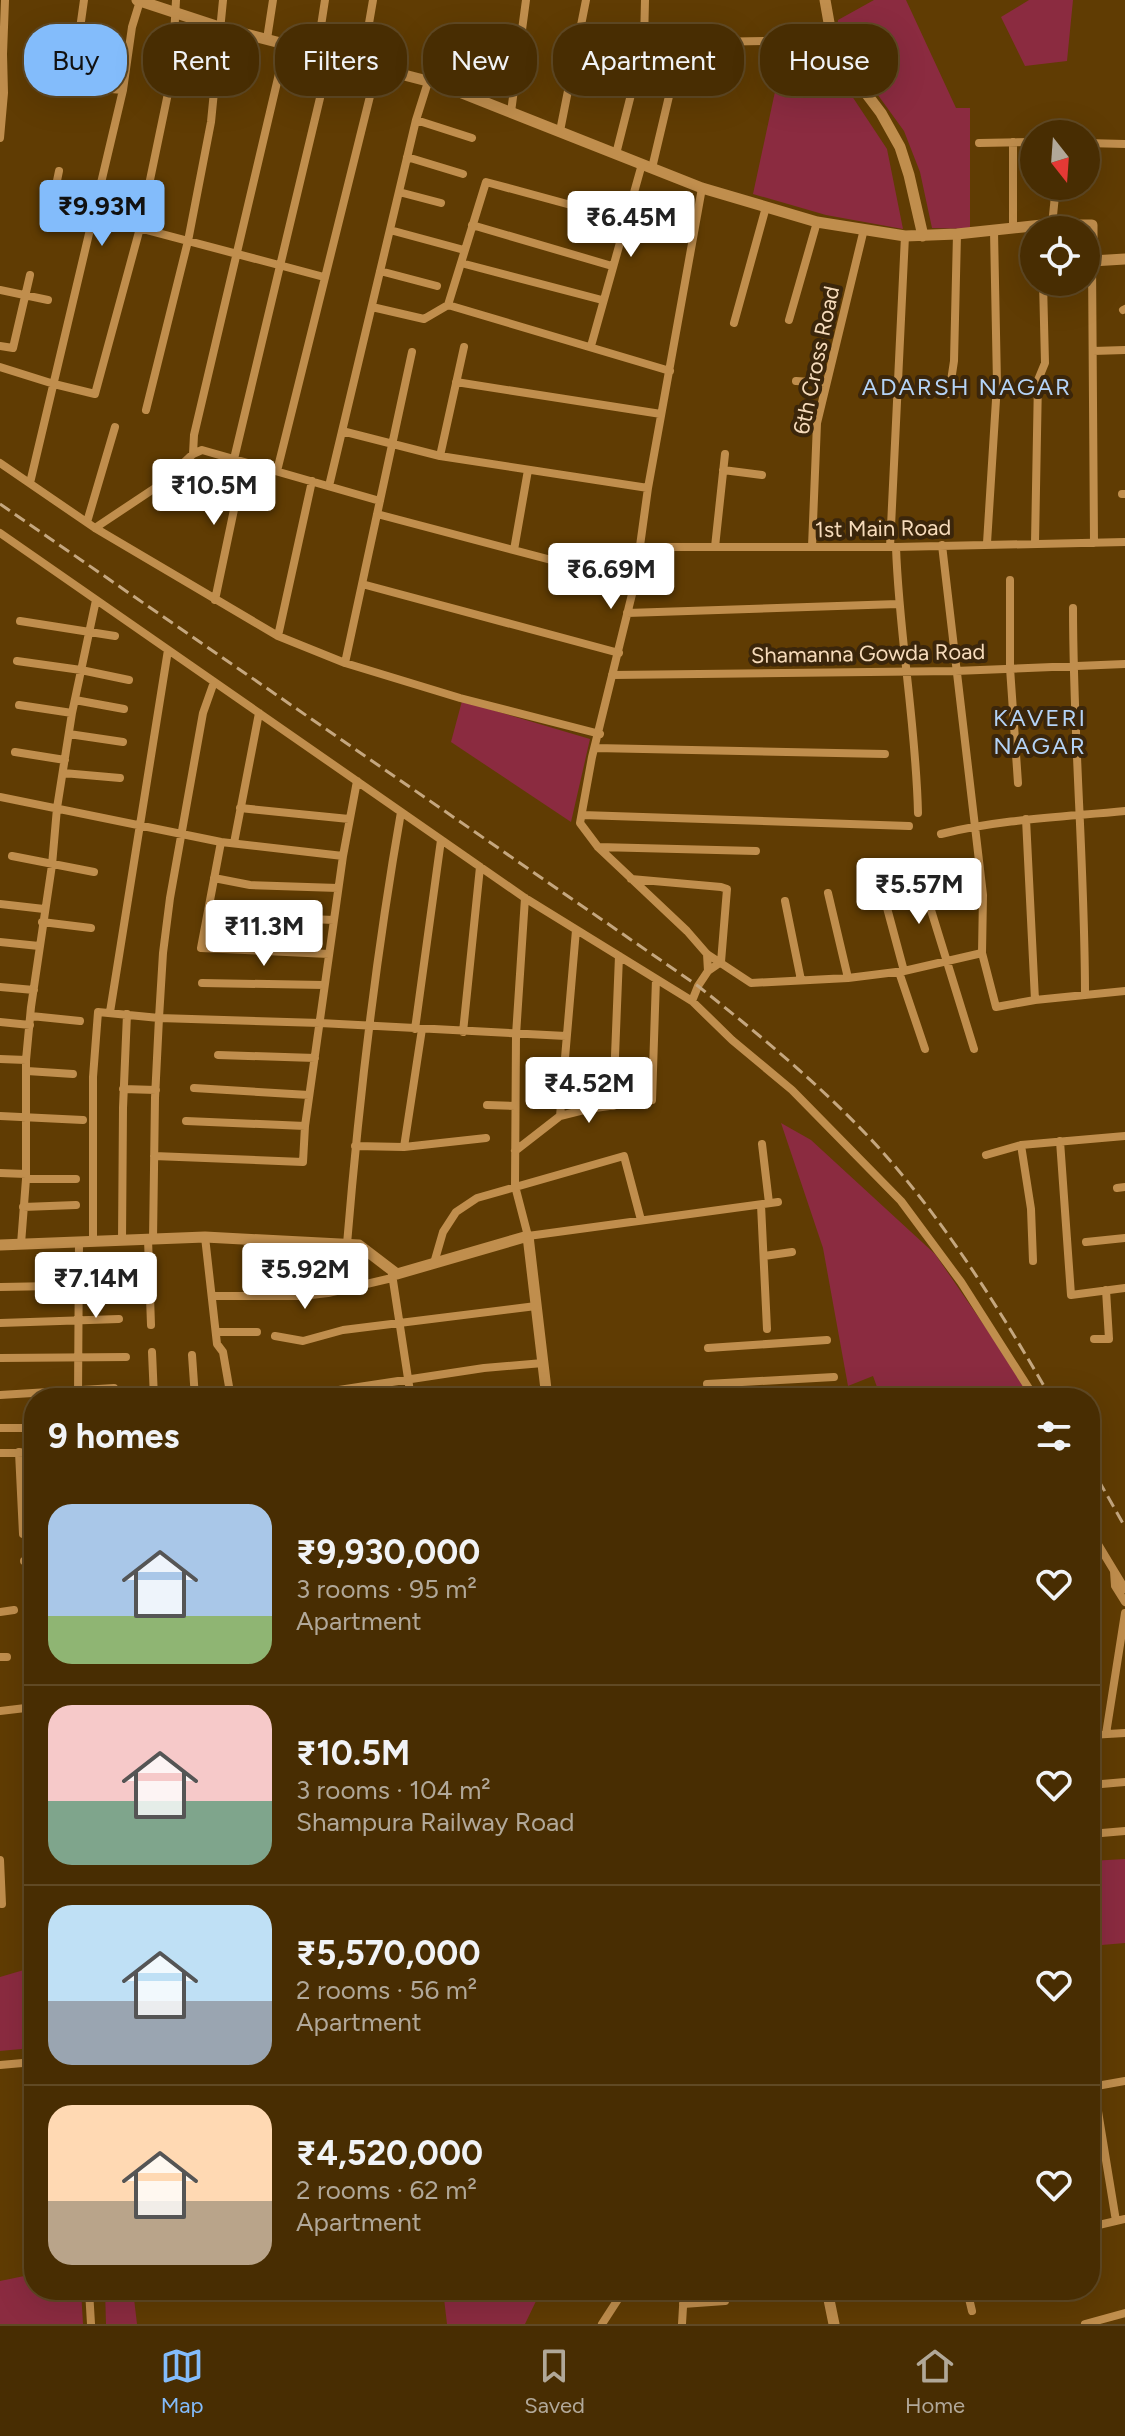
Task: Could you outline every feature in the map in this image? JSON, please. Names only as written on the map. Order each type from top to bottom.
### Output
[{"type":"street","points":[[0,132],[5,0]]},
{"type":"street","points":[[81,24],[84,0]]},
{"type":"street","points":[[127,62],[138,0],[175,6],[213,24]]},
{"type":"street","points":[[219,24],[223,0]]},
{"type":"street","points":[[267,39],[273,0]]},
{"type":"street","points":[[321,24],[325,0]]},
{"type":"street","points":[[369,24],[373,0]]},
{"type":"street","points":[[511,112],[526,0]]},
{"type":"street","points":[[560,131],[586,0]]},
{"type":"street","points":[[644,24],[645,0]]},
{"type":"street","points":[[825,0],[828,24]]},
{"type":"street","points":[[0,367],[95,394],[140,228],[172,74],[175,6]]},
{"type":"street","points":[[259,37],[275,41]]},
{"type":"street","points":[[193,454],[194,435],[275,89]]},
{"type":"street","points":[[30,483],[122,96]]},
{"type":"street","points":[[146,410],[188,241],[213,96]]},
{"type":"street","points":[[234,459],[320,96]]},
{"type":"street","points":[[277,471],[370,96]]},
{"type":"street","points":[[329,486],[424,96]]},
{"type":"street","points":[[470,96],[702,188],[817,222],[905,236],[1020,228]]},
{"type":"street","points":[[616,154],[631,96]]},
{"type":"street","points":[[591,346],[626,220],[669,96]]},
{"type":"street","points":[[868,96],[900,147],[923,236]]},
{"type":"street","points":[[416,120],[472,138]]},
{"type":"street","points":[[1013,142],[1013,228]]},
{"type":"street","points":[[979,143],[1020,142]]},
{"type":"street","points":[[1100,143],[1125,144]]},
{"type":"street","points":[[407,157],[463,174]]},
{"type":"street","points":[[59,171],[52,205],[324,277]]},
{"type":"street","points":[[372,307],[424,319],[448,305],[484,184],[488,182],[626,220]]},
{"type":"street","points":[[702,188],[648,488],[635,582],[580,823],[598,847],[687,931],[707,954],[751,983],[901,972],[982,953]]},
{"type":"street","points":[[399,192],[441,203]]},
{"type":"street","points":[[734,323],[766,207]]},
{"type":"street","points":[[789,320],[817,222]]},
{"type":"street","points":[[472,225],[612,266]]},
{"type":"street","name":"6th Cross Road","points":[[812,547],[817,423],[864,229]]},
{"type":"street","points":[[390,230],[464,250]]},
{"type":"street","points":[[987,543],[997,384],[994,231]]},
{"type":"street","points":[[949,394],[954,361],[957,234]]},
{"type":"street","points":[[905,236],[893,547],[909,671],[918,813]]},
{"type":"street","points":[[1100,261],[1125,259]]},
{"type":"street","points":[[461,263],[602,300]]},
{"type":"street","points":[[380,271],[437,286]]},
{"type":"street","points":[[0,346],[17,349],[30,275]]},
{"type":"street","points":[[0,290],[48,300]]},
{"type":"street","points":[[1035,543],[1038,380],[1045,363],[1043,296]]},
{"type":"street","points":[[1092,296],[1094,543]]},
{"type":"street","points":[[448,305],[670,371]]},
{"type":"street","points":[[440,456],[464,347]]},
{"type":"street","points":[[1093,351],[1125,350]]},
{"type":"street","points":[[345,663],[412,352]]},
{"type":"street","points":[[796,381],[825,383]]},
{"type":"street","points":[[456,382],[661,414]]},
{"type":"street","points":[[91,525],[115,427]]},
{"type":"street","points":[[342,431],[440,456],[648,488]]},
{"type":"street","points":[[91,525],[161,484],[193,454],[202,450],[380,501]]},
{"type":"street","points":[[715,547],[725,454]]},
{"type":"street","points":[[215,600],[244,462]]},
{"type":"street","points":[[0,463],[91,525],[278,636],[345,663],[460,698],[600,734]]},
{"type":"street","points":[[514,550],[528,470]]},
{"type":"street","points":[[723,470],[762,475]]},
{"type":"street","points":[[278,636],[312,481]]},
{"type":"street","points":[[377,514],[635,582]]},
{"type":"street","points":[[0,533],[525,898],[692,1001],[732,1040],[792,1090],[907,1208],[961,1282],[1029,1388]]},
{"type":"street","name":"1st Main Road","points":[[641,547],[893,547],[1125,542]]},
{"type":"street","points":[[942,545],[983,895],[982,953],[996,1007],[1125,991]]},
{"type":"street","points":[[1010,580],[1010,668],[1018,783]]},
{"type":"street","points":[[362,584],[619,653]]},
{"type":"street","points":[[21,1244],[30,1020],[57,808],[72,713],[96,600]]},
{"type":"street","points":[[627,613],[898,604]]},
{"type":"street","points":[[1073,608],[1078,815],[1085,901],[1085,995]]},
{"type":"street","points":[[20,621],[115,636]]},
{"type":"street","points":[[110,1012],[168,650]]},
{"type":"street","points":[[17,661],[129,680]]},
{"type":"street","name":"Shamanna Gowda Road","points":[[612,675],[955,671],[1125,664]]},
{"type":"street","points":[[151,1325],[151,1239],[163,953],[203,713],[214,682]]},
{"type":"street","points":[[75,700],[124,709]]},
{"type":"street","points":[[19,705],[72,713]]},
{"type":"street","points":[[234,843],[259,713]]},
{"type":"street","points":[[69,734],[123,742]]},
{"type":"street","points":[[595,748],[885,754]]},
{"type":"street","points":[[15,752],[65,760]]},
{"type":"street","points":[[63,773],[120,778]]},
{"type":"street","points":[[154,1156],[303,1162],[324,985],[357,781]]},
{"type":"street","points":[[0,797],[221,842],[343,856]]},
{"type":"street","points":[[240,808],[349,819]]},
{"type":"street","points":[[941,834],[975,825],[1125,811]]},
{"type":"street","points":[[347,1244],[379,938],[401,812]]},
{"type":"street","points":[[582,815],[909,826]]},
{"type":"street","points":[[1026,819],[1035,1000]]},
{"type":"street","points":[[404,1147],[441,840]]},
{"type":"street","points":[[221,842],[201,948],[329,954]]},
{"type":"street","points":[[598,847],[756,851]]},
{"type":"street","points":[[12,856],[94,872]]},
{"type":"street","points":[[463,1032],[480,867]]},
{"type":"street","points":[[214,878],[250,885],[338,888]]},
{"type":"street","points":[[630,879],[727,889],[721,962]]},
{"type":"street","points":[[922,881],[974,1049]]},
{"type":"street","points":[[828,893],[848,978]]},
{"type":"street","points":[[883,893],[901,972],[925,1049]]},
{"type":"street","points":[[525,898],[516,1035],[515,1186],[528,1236],[546,1388]]},
{"type":"street","points":[[785,901],[801,980]]},
{"type":"street","points":[[0,904],[44,909]]},
{"type":"street","points":[[208,915],[334,920]]},
{"type":"street","points":[[42,922],[91,928]]},
{"type":"street","points":[[560,1116],[576,930]]},
{"type":"street","points":[[0,942],[39,946]]},
{"type":"street","points":[[707,954],[708,971]]},
{"type":"street","points":[[613,1106],[619,956]]},
{"type":"street","points":[[692,1001],[708,971],[721,962]]},
{"type":"street","points":[[515,1151],[560,1116],[652,1100],[656,979]]},
{"type":"street","points":[[202,983],[324,985]]},
{"type":"street","points":[[0,987],[34,990]]},
{"type":"street","points":[[93,1242],[93,1077],[98,1012],[159,1018],[566,1036]]},
{"type":"street","points":[[122,1240],[127,1014]]},
{"type":"street","points":[[0,1022],[80,1021]]},
{"type":"street","points":[[218,1055],[315,1058]]},
{"type":"street","points":[[0,1059],[26,1060]]},
{"type":"street","points":[[27,1071],[73,1074]]},
{"type":"street","points":[[194,1088],[309,1095]]},
{"type":"street","points":[[123,1089],[156,1090]]},
{"type":"street","points":[[487,1105],[515,1106]]},
{"type":"street","points":[[0,1116],[83,1120]]},
{"type":"street","points":[[186,1121],[305,1126]]},
{"type":"street","points":[[986,1155],[1021,1145],[1125,1136]]},
{"type":"street","points":[[355,1146],[404,1147],[486,1138]]},
{"type":"street","points":[[1060,1141],[1071,1295],[1125,1288]]},
{"type":"street","points":[[762,1144],[769,1203],[764,1256],[767,1329]]},
{"type":"street","points":[[1021,1145],[1031,1209],[1033,1261]]},
{"type":"street","points":[[434,1263],[443,1232],[456,1212],[477,1198],[624,1156],[641,1220]]},
{"type":"street","points":[[0,1173],[76,1179]]},
{"type":"street","points":[[212,1296],[328,1293],[528,1236],[769,1203]]},
{"type":"street","points":[[23,1207],[76,1205]]},
{"type":"street","points":[[205,1237],[217,1344],[223,1352],[229,1388]]},
{"type":"street","points":[[0,1245],[205,1237],[359,1245],[392,1274],[409,1388]]},
{"type":"street","points":[[1086,1242],[1125,1238]]},
{"type":"street","points":[[78,1388],[79,1242]]},
{"type":"street","points":[[764,1256],[792,1252]]},
{"type":"street","points":[[0,1287],[110,1285]]},
{"type":"street","points":[[1094,1339],[1109,1339],[1106,1290]]},
{"type":"street","points":[[275,1336],[303,1341],[343,1330],[536,1306]]},
{"type":"street","points":[[0,1323],[119,1319]]},
{"type":"street","points":[[216,1332],[257,1332]]},
{"type":"street","points":[[708,1348],[827,1340]]},
{"type":"street","points":[[152,1352],[154,1388]]},
{"type":"street","points":[[192,1355],[194,1388]]},
{"type":"street","points":[[0,1358],[126,1357]]},
{"type":"street","points":[[357,1388],[484,1368],[543,1363]]},
{"type":"street","points":[[707,1384],[834,1377]]},
{"type":"street","points":[[730,1383],[730,1388]]},
{"type":"street","points":[[0,1395],[24,1395]]},
{"type":"street","points":[[0,1428],[24,1428]]},
{"type":"street","points":[[19,1452],[23,1534]]},
{"type":"street","points":[[0,1453],[24,1452]]},
{"type":"street","points":[[1100,1548],[1125,1589]]},
{"type":"street","points":[[1114,1571],[1115,1586],[1125,1602]]},
{"type":"street","points":[[0,1612],[14,1610]]},
{"type":"street","points":[[1106,1734],[1125,1613]]},
{"type":"street","points":[[0,1711],[24,1708]]},
{"type":"street","points":[[1100,1734],[1125,1733]]},
{"type":"street","points":[[1100,1784],[1125,1782]]},
{"type":"street","points":[[1100,1833],[1125,1831]]},
{"type":"street","points":[[0,1860],[2,1904]]},
{"type":"street","points":[[0,2065],[24,2063]]},
{"type":"street","points":[[1100,2086],[1125,2081]]},
{"type":"street","points":[[1100,2124],[1121,2220],[1100,2225]]},
{"type":"street","points":[[90,2300],[91,2324]]},
{"type":"street","points":[[602,2324],[618,2300]]},
{"type":"street","points":[[682,2324],[683,2300]]},
{"type":"street","points":[[833,2300],[834,2324]]},
{"type":"street","points":[[969,2300],[972,2311]]},
{"type":"street","points":[[683,2304],[725,2301]]},
{"type":"street","points":[[1085,2324],[1125,2313]]},
{"type":"shaded area","points":[[874,0],[906,0],[956,108],[970,108],[970,229],[932,228],[920,172],[904,131],[879,96],[898,96],[898,24],[838,24],[838,20]]},
{"type":"shaded area","points":[[1029,0],[1073,0],[1067,61],[1025,66],[1001,17]]},
{"type":"shaded area","points":[[774,96],[852,96],[887,149],[903,229],[826,215],[753,194]]},
{"type":"shaded area","points":[[462,701],[590,739],[571,822],[451,742]]},
{"type":"shaded area","points":[[781,1123],[811,1140],[935,1254],[1027,1388],[877,1388],[873,1376],[848,1386],[823,1248]]},
{"type":"shaded area","points":[[1125,1859],[1125,1943],[1100,1945],[1100,1860]]},
{"type":"shaded area","points":[[24,1970],[24,2049],[0,2051],[0,1977]]},
{"type":"shaded area","points":[[24,2276],[24,2300],[82,2300],[83,2324],[0,2324],[0,2281]]},
{"type":"shaded area","points":[[105,2300],[134,2300],[137,2324],[106,2324]]},
{"type":"shaded area","points":[[444,2300],[537,2300],[525,2324],[447,2324]]},
{"type":"railway","points":[[0,504],[698,986],[768,1043],[836,1104],[904,1177],[971,1268],[1045,1388]]},
{"type":"railway","points":[[1100,1483],[1125,1527]]},
{"type":"district","name":"ADARSH NAGAR","points":[[967,387]]},
{"type":"district","name":"KAVERI NAGAR","points":[[1040,732]]}]
